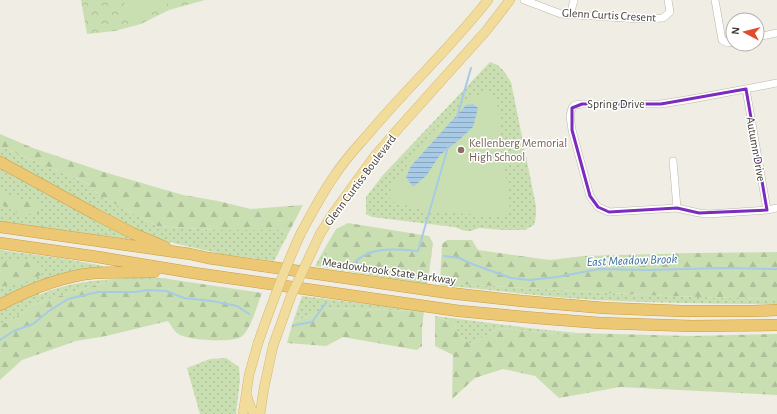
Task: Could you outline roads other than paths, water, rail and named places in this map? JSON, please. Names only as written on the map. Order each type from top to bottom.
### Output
[{"type":"highway","points":[[0,162],[94,214],[174,252]]},
{"type":"highway","name":"Meadowbrook State Parkway","points":[[0,227],[449,293],[522,302],[604,308],[682,311],[777,310]]},
{"type":"highway","points":[[0,243],[172,270],[451,310],[600,323],[684,326],[777,325]]},
{"type":"highway","points":[[0,305],[37,288],[64,279],[94,274],[172,270]]},
{"type":"main road","name":"Glenn Curtiss Boulevard","points":[[243,414],[249,376],[258,343],[279,282],[301,233],[319,199],[355,149],[472,20],[488,0]]},
{"type":"main road","name":"Glenn Curtiss Boulevard","points":[[260,414],[273,346],[291,296],[320,234],[374,157],[486,31],[510,0]]},
{"type":"main road","points":[[246,393],[254,414]]},
{"type":"street","name":"Glenn Curtis Cresent","points":[[524,0],[561,14],[641,19],[663,18],[670,12],[668,0]]},
{"type":"street","points":[[570,15],[574,0]]},
{"type":"street","points":[[715,0],[722,40],[725,42]]},
{"type":"street","points":[[765,35],[777,33]]},
{"type":"street","name":"Spring Drive","points":[[777,83],[661,104],[575,104],[572,108],[570,116],[572,130],[590,196],[598,207],[609,212],[677,208],[709,214],[777,208]]},
{"type":"street","name":"Autumn Drive","points":[[746,89],[766,210]]},
{"type":"street","points":[[673,161],[677,208]]},
{"type":"water","points":[[473,104],[478,108],[473,127],[440,155],[426,176],[413,187],[406,177],[411,166],[466,105]]},
{"type":"waterway","points":[[457,117],[471,68]]},
{"type":"waterway","points":[[350,268],[364,255],[372,252],[390,249],[418,251],[448,147]]},
{"type":"waterway","name":"East Meadow Brook","points":[[444,256],[459,258],[511,278],[529,280],[557,277],[599,269],[777,269]]},
{"type":"waterway","name":"East Meadow Brook","points":[[0,340],[14,331],[33,324],[49,311],[68,299],[98,292],[135,292],[148,290],[166,291],[184,298],[212,301],[237,306],[249,314]]},
{"type":"waterway","points":[[295,325],[312,322],[326,303]]},
{"type":"place","name":"Kellenberg Memorial High School","points":[[461,150]]}]
